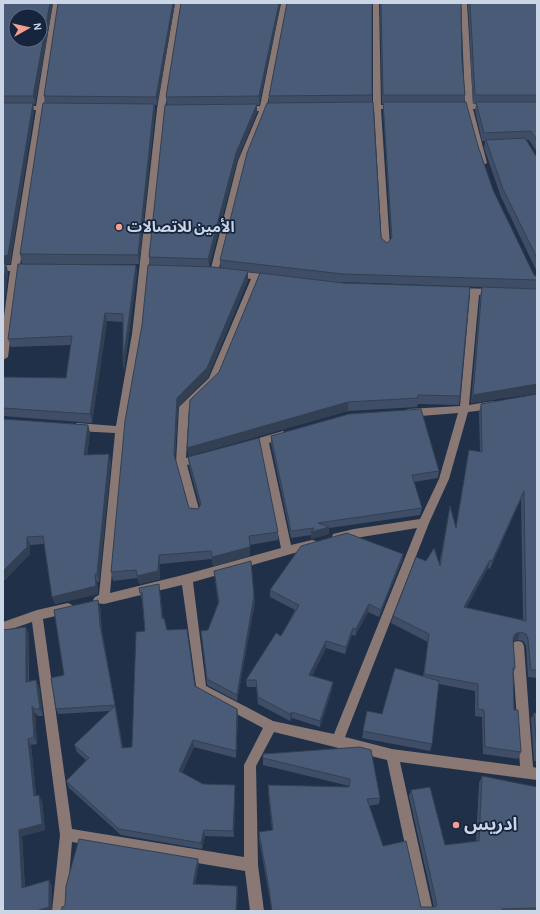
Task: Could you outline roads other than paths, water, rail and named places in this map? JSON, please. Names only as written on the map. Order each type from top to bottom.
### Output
[{"type":"street","points":[[3,357],[39,107],[56,3]]},
{"type":"street","points":[[104,599],[120,430],[137,334],[161,109],[178,3]]},
{"type":"street","points":[[280,279],[217,272],[242,160],[263,109],[284,3]]},
{"type":"street","points":[[376,3],[377,107],[386,247]]},
{"type":"street","points":[[464,3],[469,106],[481,145],[487,175]]},
{"type":"street","points":[[354,107],[408,106]]},
{"type":"street","points":[[446,106],[499,107]]},
{"type":"street","points":[[3,108],[62,108]]},
{"type":"street","points":[[232,109],[286,108]]},
{"type":"street","points":[[3,268],[38,268]]},
{"type":"street","points":[[195,513],[181,463],[184,407],[213,380],[256,276]]},
{"type":"street","points":[[444,291],[506,293]]},
{"type":"street","points":[[337,741],[424,523],[444,479],[464,410],[475,292]]},
{"type":"street","points":[[394,413],[464,410],[500,404]]},
{"type":"street","points":[[66,426],[120,430]]},
{"type":"street","points":[[234,449],[295,432]]},
{"type":"street","points":[[264,441],[288,551]]},
{"type":"street","points":[[181,463],[211,455]]},
{"type":"street","points":[[3,627],[37,615],[186,579],[354,533],[424,523]]},
{"type":"street","points":[[186,579],[201,689],[271,726],[392,755],[532,773],[518,646]]},
{"type":"street","points":[[37,615],[66,836],[59,911]]},
{"type":"street","points":[[257,911],[251,865],[250,765],[271,726]]},
{"type":"street","points":[[392,755],[426,911]]},
{"type":"street","points":[[66,836],[251,865]]},
{"type":"place","name":"الأمين للاتصالات","points":[[119,227]]},
{"type":"place","name":"ادريس","points":[[456,825]]}]
